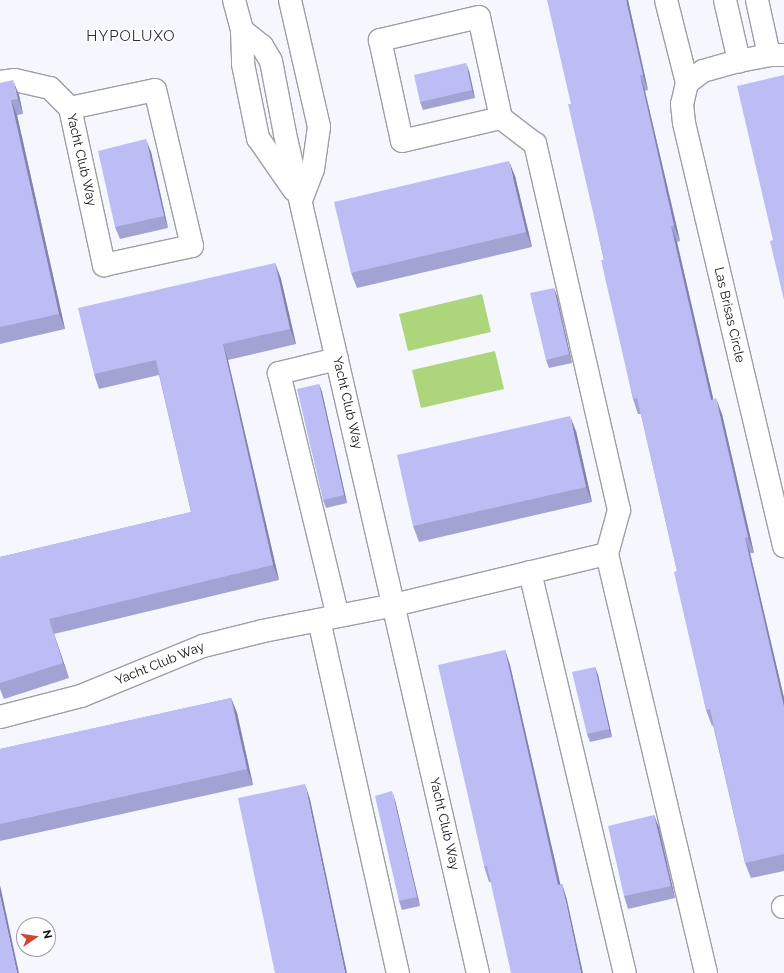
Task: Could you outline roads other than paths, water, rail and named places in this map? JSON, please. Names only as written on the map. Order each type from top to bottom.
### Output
[{"type":"street","name":"Yacht Club Way","points":[[234,0],[242,30],[243,64],[258,138],[301,201]]},
{"type":"street","points":[[290,0],[319,127],[313,169],[301,201]]},
{"type":"street","name":"Las Brisas Circle","points":[[666,0],[687,83],[682,104],[684,123],[784,546]]},
{"type":"street","points":[[725,0],[739,60]]},
{"type":"street","points":[[687,83],[703,71],[739,60],[776,55],[757,0]]},
{"type":"street","points":[[501,118],[402,141],[380,40],[479,17],[501,118],[535,144],[619,510],[607,554],[706,973]]},
{"type":"street","name":"Yacht Club Way","points":[[242,30],[262,46],[271,61],[301,201],[478,973]]},
{"type":"street","name":"Yacht Club Way","points":[[0,82],[15,80],[50,88],[70,108],[104,265],[192,246],[155,90],[70,108]]},
{"type":"street","points":[[248,90],[309,83]]},
{"type":"street","points":[[337,359],[279,373],[398,973]]},
{"type":"street","points":[[394,606],[607,554]]},
{"type":"street","points":[[530,572],[625,973]]},
{"type":"street","name":"Yacht Club Way","points":[[0,717],[81,696],[203,646],[328,618],[394,606]]},
{"type":"district","name":"HYPOLUXO","points":[[131,37]]}]
